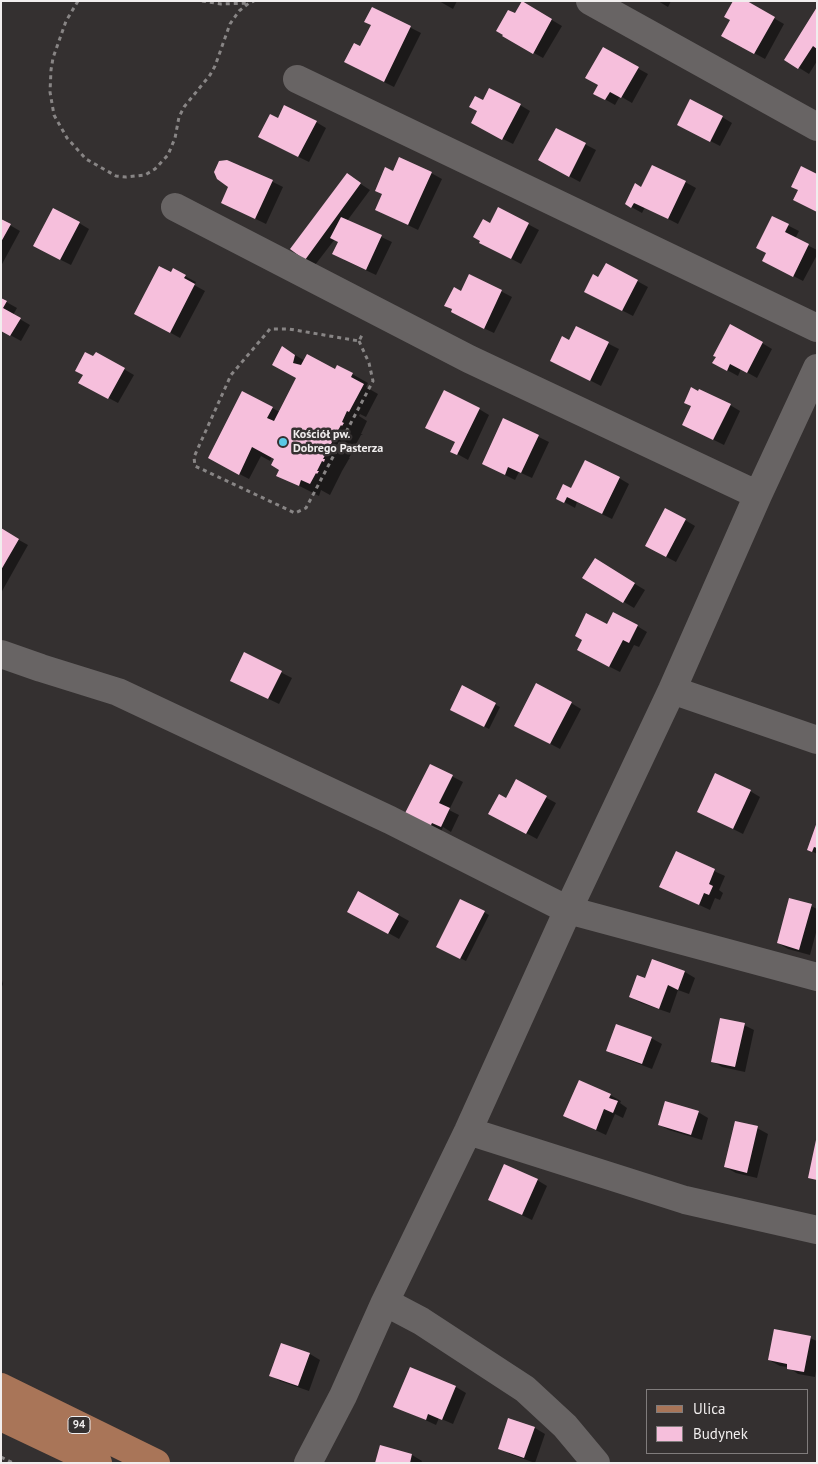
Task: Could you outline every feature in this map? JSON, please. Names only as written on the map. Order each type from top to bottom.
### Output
[{"type":"main road","name":"94","points":[[1,1387],[156,1463]]},
{"type":"main road","name":"94","points":[[1,1416],[98,1463]]},
{"type":"street","points":[[590,1],[817,127]]},
{"type":"street","points":[[297,79],[817,328]]},
{"type":"street","points":[[175,207],[469,359],[758,495]]},
{"type":"street","points":[[308,1463],[342,1396],[468,1131],[568,910],[672,690],[758,495],[817,368]]},
{"type":"street","points":[[1,654],[118,692],[390,820],[568,910],[817,977]]},
{"type":"street","points":[[672,690],[817,740]]},
{"type":"street","points":[[468,1131],[685,1200],[817,1230]]},
{"type":"street","points":[[386,1302],[421,1321],[525,1389],[565,1426],[596,1463]]},
{"type":"path","points":[[78,1],[66,21],[53,58],[50,92],[54,115],[67,138],[86,159],[116,176],[126,177],[145,175],[155,169],[168,155],[175,138],[179,117],[184,107],[215,66],[230,24],[239,11],[254,1]]},
{"type":"path","points":[[202,1],[221,4],[249,3]]},
{"type":"path","points":[[359,341],[289,329],[270,329],[231,374],[194,457],[195,466],[296,513],[306,508],[373,381],[369,363],[359,341],[373,310]]},
{"type":"path","points":[[1,1457],[13,1463]]},
{"type":"building","points":[[522,1],[552,19],[533,54],[496,31],[508,10],[515,13]]},
{"type":"building","points":[[733,1],[747,1],[775,17],[754,54],[721,36],[730,20],[724,17]]},
{"type":"building","points":[[372,7],[411,26],[384,82],[344,62],[354,43],[360,46],[371,25],[364,22]]},
{"type":"building","points":[[817,7],[817,49],[813,46],[798,69],[784,60]]},
{"type":"building","points":[[603,47],[639,67],[621,98],[610,92],[605,100],[593,94],[598,85],[585,78]]},
{"type":"building","points":[[489,88],[521,104],[502,140],[471,123],[477,111],[469,107],[475,96],[483,100]]},
{"type":"building","points":[[690,99],[723,116],[710,142],[677,125]]},
{"type":"building","points":[[284,105],[317,121],[298,157],[258,137],[270,114],[278,118]]},
{"type":"building","points":[[556,128],[586,143],[569,177],[538,160]]},
{"type":"building","points":[[399,157],[432,172],[408,225],[375,210],[382,194],[375,191],[385,167],[393,171]]},
{"type":"building","points":[[227,160],[273,180],[255,219],[221,203],[228,187],[217,179],[214,172],[219,161]]},
{"type":"building","points":[[652,165],[686,181],[668,219],[634,203],[631,208],[625,204],[635,183],[641,187]]},
{"type":"building","points":[[801,166],[817,174],[817,212],[793,200],[798,190],[791,187]]},
{"type":"building","points":[[347,173],[361,183],[305,260],[290,249]]},
{"type":"building","points":[[498,207],[529,223],[511,259],[479,243],[480,241],[473,237],[483,219],[490,223]]},
{"type":"building","points":[[53,208],[80,222],[60,260],[33,246]]},
{"type":"building","points":[[772,216],[789,224],[785,232],[809,244],[793,277],[762,261],[766,253],[756,248]]},
{"type":"building","points":[[341,217],[382,235],[366,270],[332,254],[338,242],[330,238]]},
{"type":"building","points":[[1,219],[11,224],[1,242]]},
{"type":"building","points":[[606,263],[638,280],[622,311],[584,292],[593,274],[598,277]]},
{"type":"building","points":[[159,266],[171,272],[173,268],[186,275],[184,278],[195,284],[170,333],[134,314]]},
{"type":"building","points":[[469,274],[502,290],[484,329],[451,312],[452,309],[444,306],[454,287],[461,291]]},
{"type":"building","points":[[1,298],[7,301],[3,308],[21,318],[10,336],[1,331]]},
{"type":"building","points":[[730,324],[763,342],[747,373],[730,364],[727,371],[712,363],[716,357],[713,356]]},
{"type":"building","points":[[576,326],[609,342],[590,381],[550,361],[562,336],[569,340]]},
{"type":"building","name":"Kościół pw. Dobrego Pasterza","points":[[282,346],[295,355],[293,363],[301,365],[307,354],[335,369],[337,365],[353,373],[351,377],[364,384],[349,412],[347,411],[342,422],[344,423],[336,434],[338,435],[335,436],[330,449],[323,459],[325,459],[324,462],[322,461],[317,471],[319,471],[310,484],[301,480],[299,486],[276,476],[279,470],[271,465],[274,459],[252,447],[239,475],[208,458],[242,391],[273,407],[267,418],[274,421],[296,378],[272,365]]},
{"type":"building","points":[[85,352],[93,356],[96,352],[125,368],[108,399],[78,383],[83,375],[75,371]]},
{"type":"building","points":[[691,387],[731,404],[713,440],[682,425],[691,406],[684,403]]},
{"type":"building","points":[[444,390],[480,408],[457,455],[450,452],[455,442],[425,428]]},
{"type":"building","points":[[503,418],[539,435],[521,473],[508,467],[505,475],[482,464]]},
{"type":"building","points":[[585,460],[620,477],[602,514],[567,497],[564,503],[556,499],[563,484],[571,488]]},
{"type":"building","points":[[665,508],[686,519],[666,557],[645,546]]},
{"type":"building","points":[[1,528],[19,539],[1,570]]},
{"type":"building","points":[[595,558],[635,583],[623,603],[582,578]]},
{"type":"building","points":[[613,612],[638,625],[629,643],[623,640],[609,667],[577,650],[582,640],[575,636],[586,613],[607,624]]},
{"type":"building","points":[[244,652],[282,671],[268,699],[230,681]]},
{"type":"building","points":[[536,683],[572,702],[550,744],[514,726]]},
{"type":"building","points":[[462,685],[496,703],[484,727],[450,710]]},
{"type":"building","points":[[430,764],[453,775],[439,803],[450,808],[441,827],[432,823],[429,829],[403,817]]},
{"type":"building","points":[[715,773],[751,790],[733,829],[697,812]]},
{"type":"building","points":[[516,779],[547,796],[526,834],[488,814],[499,794],[506,798]]},
{"type":"building","points":[[817,822],[817,848],[814,847],[812,852],[807,850]]},
{"type":"building","points":[[676,851],[715,869],[709,884],[713,886],[709,895],[704,893],[699,905],[659,887]]},
{"type":"building","points":[[358,891],[399,914],[388,934],[347,912]]},
{"type":"building","points":[[789,898],[812,904],[799,950],[777,943]]},
{"type":"building","points":[[460,899],[485,911],[460,959],[436,947]]},
{"type":"building","points":[[652,959],[685,971],[678,990],[668,985],[659,1009],[629,997],[637,975],[645,978]]},
{"type":"building","points":[[720,1018],[745,1023],[735,1067],[711,1062]]},
{"type":"building","points":[[616,1024],[652,1037],[642,1064],[606,1051]]},
{"type":"building","points":[[579,1080],[611,1094],[609,1098],[618,1101],[613,1113],[604,1109],[596,1130],[563,1116]]},
{"type":"building","points":[[665,1101],[699,1111],[691,1135],[658,1125]]},
{"type":"building","points":[[735,1121],[758,1126],[747,1173],[724,1167]]},
{"type":"building","points":[[817,1141],[817,1180],[808,1178]]},
{"type":"building","points":[[504,1164],[538,1179],[522,1215],[488,1200]]},
{"type":"building","points":[[774,1329],[811,1336],[804,1372],[787,1369],[787,1364],[768,1360]]},
{"type":"building","points":[[281,1343],[310,1353],[298,1386],[269,1376]]},
{"type":"building","points":[[410,1367],[456,1386],[442,1420],[428,1414],[426,1420],[393,1407]]},
{"type":"building","points":[[508,1418],[535,1427],[524,1458],[498,1449]]},
{"type":"building","points":[[380,1445],[412,1454],[410,1463],[375,1463]]},
{"type":"place","name":"Kościół pw. Dobrego Pasterza","points":[[283,442]]}]
